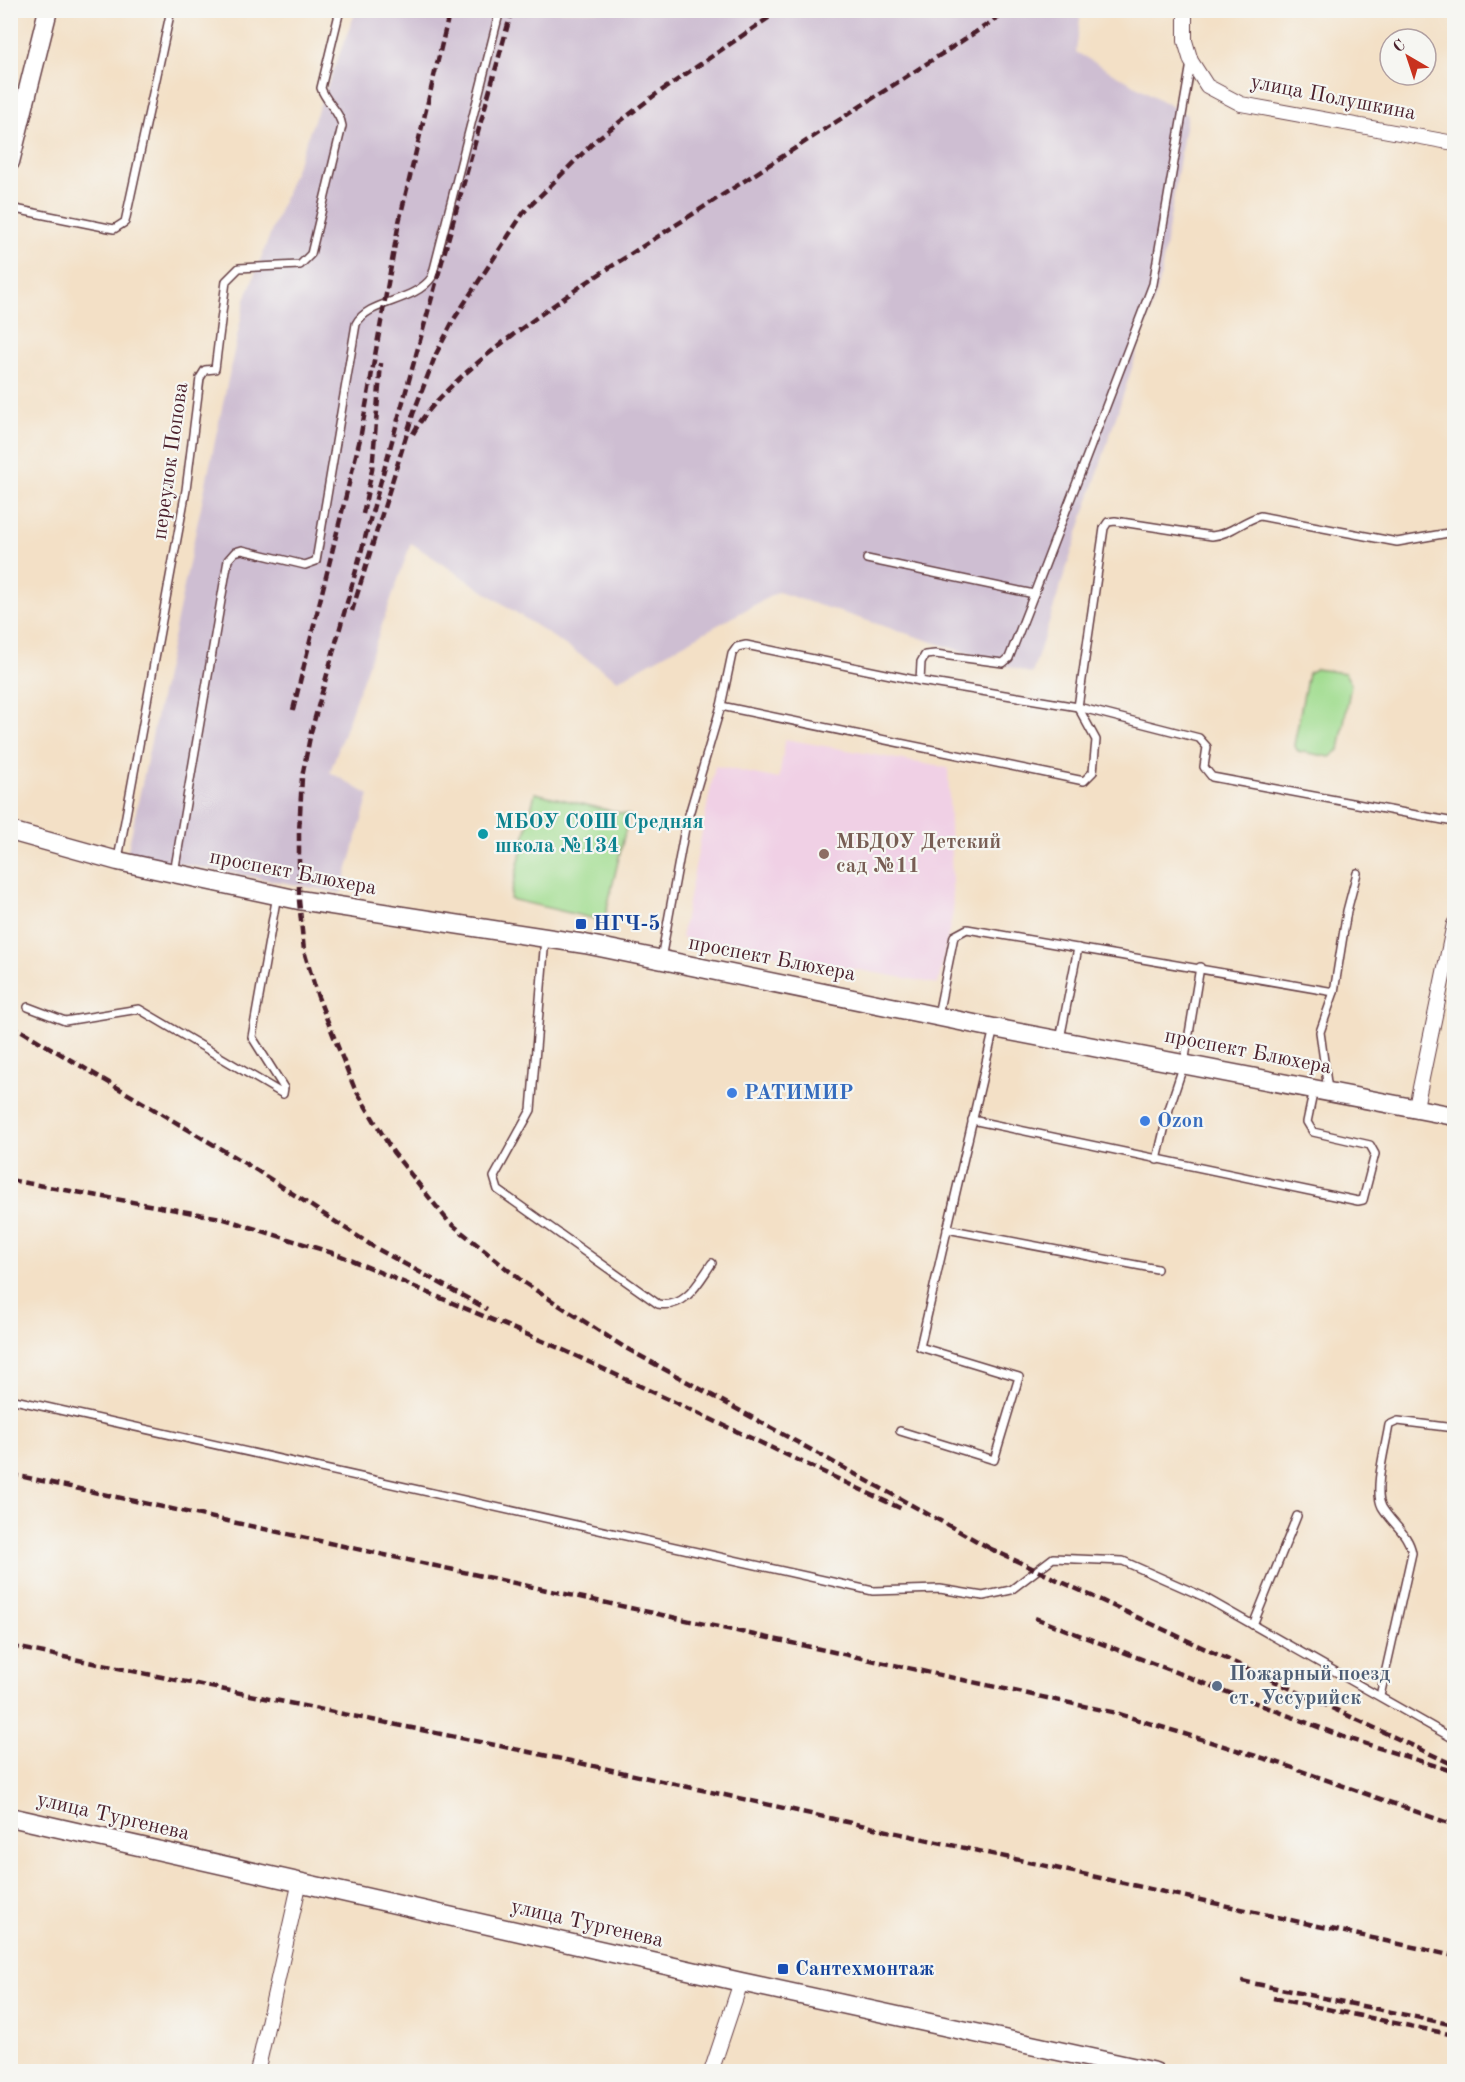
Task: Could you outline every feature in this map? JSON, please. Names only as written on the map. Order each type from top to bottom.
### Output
[{"type":"street","points":[[10,162],[48,10]]},
{"type":"street","points":[[1185,10],[1185,41],[1191,61]]},
{"type":"street","name":"улица Полушкина","points":[[1191,61],[1207,86],[1241,104],[1455,143]]},
{"type":"street","name":"проспект Блюхера","points":[[10,831],[118,861],[277,895],[545,938],[994,1028],[1455,1116]]},
{"type":"street","points":[[1416,1107],[1455,924]]},
{"type":"street","name":"улица Тургенева","points":[[10,1817],[741,1982],[1155,2072]]},
{"type":"street","points":[[257,2072],[300,1881]]},
{"type":"street","points":[[711,2072],[741,1982]]},
{"type":"lane","points":[[10,208],[114,229],[125,222],[171,10]]},
{"type":"lane","name":"переулок Попова","points":[[118,861],[184,501],[200,378],[205,370],[215,369],[226,281],[231,273],[239,268],[300,265],[311,254],[342,126],[340,117],[325,99],[321,88],[340,10]]},
{"type":"lane","points":[[174,873],[228,560],[235,552],[242,550],[305,565],[316,561],[356,324],[364,314],[420,290],[432,277],[500,10]]},
{"type":"lane","points":[[920,681],[921,662],[925,655],[935,654],[1004,663],[1009,658],[1153,284],[1191,61]]},
{"type":"lane","points":[[721,706],[1084,781],[1093,772],[1096,740],[1078,707],[1104,528],[1108,522],[1115,520],[1212,536],[1228,534],[1250,519],[1260,516],[1396,542],[1455,532]]},
{"type":"lane","points":[[867,559],[1034,594]]},
{"type":"lane","points":[[661,960],[685,828],[721,706],[732,654],[737,646],[746,645],[920,681],[1078,707],[1199,738],[1207,747],[1204,767],[1212,777],[1455,822]]},
{"type":"lane","points":[[972,1120],[1358,1202],[1363,1200],[1375,1154],[1373,1149],[1370,1145],[1313,1132],[1307,1122],[1321,1089],[1320,1032],[1334,992],[1347,911],[1357,873]]},
{"type":"lane","points":[[28,1007],[65,1021],[139,1009],[283,1094],[284,1088],[252,1037],[277,895]]},
{"type":"lane","points":[[938,1015],[954,936],[959,931],[967,929],[1334,992]]},
{"type":"lane","points":[[545,938],[531,1110],[494,1177],[498,1190],[658,1304],[675,1305],[682,1301],[712,1263]]},
{"type":"lane","points":[[1060,1039],[1078,948]]},
{"type":"lane","points":[[1157,1160],[1169,1109],[1184,1064],[1200,968]]},
{"type":"lane","points":[[900,1431],[994,1460],[1019,1377],[921,1347],[946,1229],[994,1028]]},
{"type":"lane","points":[[946,1229],[1157,1269]]},
{"type":"lane","points":[[10,1399],[873,1591],[940,1589],[983,1596],[1011,1590],[1053,1558],[1123,1562],[1202,1596],[1455,1739]]},
{"type":"lane","points":[[1380,1696],[1412,1553],[1410,1542],[1382,1507],[1378,1493],[1389,1425],[1398,1421],[1455,1428]]},
{"type":"lane","points":[[1253,1625],[1297,1516]]},
{"type":"shaded area","points":[[356,11],[1081,11],[1076,52],[1187,115],[1159,285],[1032,674],[778,592],[618,680],[411,543],[330,772],[369,795],[341,893],[127,854],[245,300]]},
{"type":"shaded area","name":"МБДОУ Детский сад №11","points":[[785,739],[948,768],[953,912],[938,984],[681,938],[715,766],[779,779]]},
{"type":"green space","points":[[1316,669],[1345,673],[1351,684],[1339,750],[1330,757],[1298,751],[1294,745],[1308,673]]},
{"type":"green space","points":[[535,793],[629,815],[604,921],[510,899]]},
{"type":"railway","points":[[293,710],[360,439],[399,222],[450,10]]},
{"type":"railway","points":[[512,10],[311,732],[302,777],[299,900],[304,951],[318,997],[354,1087],[393,1152],[448,1221],[523,1282],[624,1347],[995,1551]]},
{"type":"railway","points":[[352,611],[413,414],[436,354],[454,319],[524,212],[597,139],[655,95],[780,10]]},
{"type":"railway","points":[[413,434],[426,414],[444,394],[513,334],[581,286],[1010,10]]},
{"type":"railway","points":[[363,514],[372,470],[381,363]]},
{"type":"railway","points":[[10,1024],[258,1171],[374,1247],[487,1309]]},
{"type":"railway","points":[[10,1180],[221,1218],[339,1255],[559,1348],[902,1509]]},
{"type":"railway","points":[[10,1474],[1116,1713],[1279,1763],[1454,1825]]},
{"type":"railway","points":[[989,1548],[1454,1765]]},
{"type":"railway","points":[[1035,1618],[1344,1737],[1452,1771]]},
{"type":"railway","points":[[10,1646],[539,1754],[1454,1956]]},
{"type":"railway","points":[[1242,1981],[1454,2025]]},
{"type":"railway","points":[[1273,1998],[1454,2035]]},
{"type":"place","name":"МБОУ СОШ Средняя школа №134","points":[[483,834]]},
{"type":"place","name":"МБДОУ Детский сад №11","points":[[824,854]]},
{"type":"place","name":"НГЧ-5","points":[[581,924]]},
{"type":"place","name":"РАТИМИР","points":[[732,1093]]},
{"type":"place","name":"Ozon","points":[[1145,1121]]},
{"type":"place","name":"Пожарный поезд ст. Уссурийск","points":[[1217,1686]]},
{"type":"place","name":"Сантехмонтаж","points":[[783,1969]]}]
